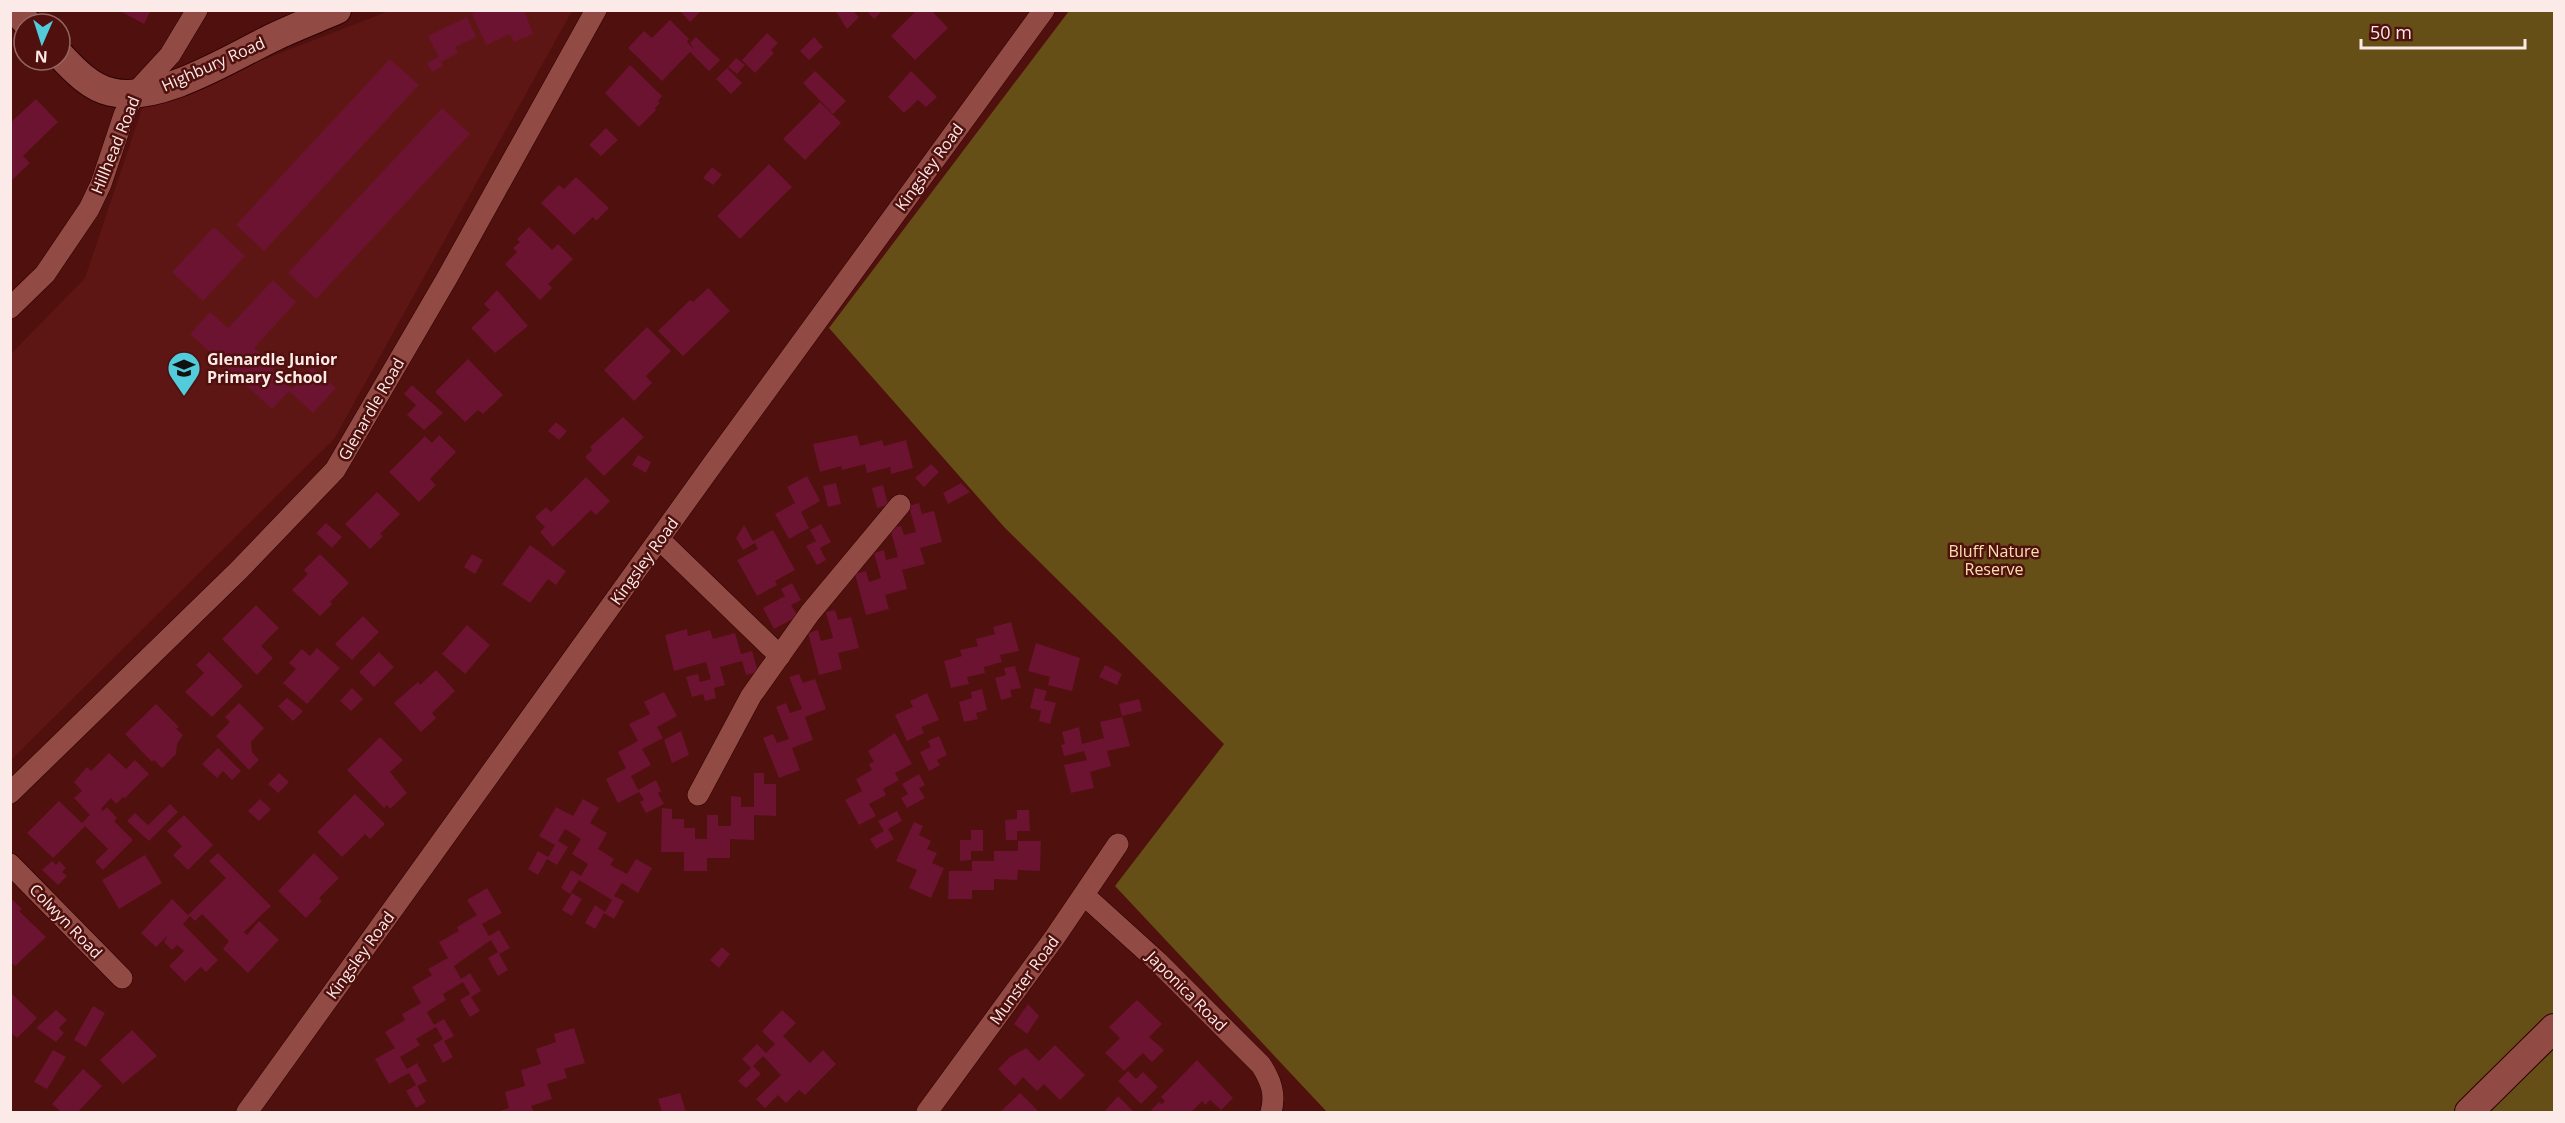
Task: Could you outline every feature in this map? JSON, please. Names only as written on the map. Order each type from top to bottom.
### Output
[{"type":"street","name":"Hillhead Road","points":[[10,308],[45,274],[89,209],[121,131],[124,115],[135,93],[170,55],[196,10]]},
{"type":"street","name":"Highbury Road","points":[[72,65],[100,88],[111,92],[135,93],[166,86],[192,76],[276,36],[338,10]]},
{"type":"street","name":"Glenardle Road","points":[[10,792],[239,570],[335,470],[447,278],[596,10]]},
{"type":"street","name":"Kingsley Road","points":[[247,1113],[1044,10]]},
{"type":"street","points":[[698,795],[751,696],[810,613],[900,505]]},
{"type":"street","points":[[660,540],[780,656]]},
{"type":"street","name":"Munster Road","points":[[927,1113],[1084,896],[1118,844]]},
{"type":"street","name":"Colwyn Road","points":[[10,864],[122,978]]},
{"type":"street","name":"Japonica Road","points":[[1084,896],[1158,962],[1261,1065],[1270,1079],[1273,1105]]},
{"type":"street","points":[[2469,1113],[2554,1028]]},
{"type":"shaded area","name":"Glenardle Junior Primary School","points":[[389,11],[572,11],[334,439],[11,760],[11,354],[85,278],[143,106]]},
{"type":"green space","name":"Bluff Nature Reserve","points":[[1069,11],[2554,11],[2554,1112],[1327,1112],[1115,886],[1224,744],[1005,528],[829,328]]},
{"type":"building","points":[[123,10],[151,10],[144,24],[122,12]]},
{"type":"building","points":[[479,10],[524,10],[533,34],[514,42],[510,34],[486,45],[472,14]]},
{"type":"building","points":[[679,10],[702,10],[690,22]]},
{"type":"building","points":[[835,10],[852,10],[859,17],[847,29]]},
{"type":"building","points":[[866,10],[883,10],[874,19]]},
{"type":"building","points":[[917,10],[931,10],[948,28],[915,60],[891,36]]},
{"type":"building","points":[[467,17],[476,37],[455,47],[458,53],[441,62],[443,66],[432,72],[427,63],[439,57],[428,36]]},
{"type":"building","points":[[670,20],[689,39],[687,42],[694,49],[690,43],[696,37],[720,60],[709,71],[690,52],[662,81],[628,48],[644,31],[652,38]]},
{"type":"building","points":[[767,33],[778,43],[771,50],[774,53],[755,73],[742,60]]},
{"type":"building","points":[[814,37],[823,47],[809,60],[800,51]]},
{"type":"building","points":[[736,58],[745,65],[737,74],[728,67]]},
{"type":"building","points":[[390,59],[419,85],[264,251],[236,225]]},
{"type":"building","points":[[630,65],[662,96],[656,110],[639,127],[605,93]]},
{"type":"building","points":[[727,68],[742,83],[731,94],[716,79]]},
{"type":"building","points":[[815,71],[846,101],[833,114],[803,83]]},
{"type":"building","points":[[911,71],[937,97],[926,107],[918,100],[904,113],[888,97]]},
{"type":"building","points":[[36,99],[58,122],[23,156],[30,163],[10,182],[10,123]]},
{"type":"building","points":[[820,102],[841,123],[805,160],[783,139]]},
{"type":"building","points":[[442,108],[470,134],[316,299],[288,273]]},
{"type":"building","points":[[606,128],[618,140],[601,156],[589,145]]},
{"type":"building","points":[[769,164],[792,187],[740,239],[717,216]]},
{"type":"building","points":[[712,167],[722,175],[713,185],[703,178]]},
{"type":"building","points":[[576,177],[609,208],[596,221],[593,217],[574,235],[541,203],[559,185],[564,189]]},
{"type":"building","points":[[214,227],[245,256],[203,301],[172,272]]},
{"type":"building","points":[[529,227],[552,250],[558,244],[573,259],[548,284],[552,288],[540,300],[505,264],[517,252],[513,248],[520,242],[517,239]]},
{"type":"building","points":[[273,280],[296,302],[254,348],[276,367],[272,370],[292,389],[312,367],[336,388],[313,413],[289,391],[272,409],[190,334],[210,312],[228,328]]},
{"type":"building","points":[[708,288],[730,311],[683,356],[658,331],[690,300],[693,302]]},
{"type":"building","points":[[497,290],[528,326],[495,353],[471,328],[490,310],[484,304]]},
{"type":"building","points":[[647,327],[671,351],[646,376],[652,383],[634,401],[604,370]]},
{"type":"building","points":[[468,359],[503,395],[483,414],[478,410],[465,422],[435,392]]},
{"type":"building","points":[[412,385],[443,413],[424,430],[407,415],[416,405],[404,394]]},
{"type":"building","points":[[623,417],[644,437],[604,476],[585,457],[592,450],[590,447]]},
{"type":"building","points":[[556,422],[567,431],[559,440],[548,431]]},
{"type":"building","points":[[439,435],[456,452],[430,479],[436,485],[419,502],[389,472],[425,436],[432,443]]},
{"type":"building","points":[[857,435],[860,446],[882,440],[884,446],[906,440],[913,468],[891,474],[890,467],[867,473],[865,464],[842,470],[841,466],[820,472],[813,444]]},
{"type":"building","points":[[638,455],[651,462],[646,473],[632,465]]},
{"type":"building","points":[[931,464],[939,472],[924,487],[915,478]]},
{"type":"building","points":[[807,476],[820,501],[801,512],[809,528],[789,539],[775,514],[795,503],[787,487]]},
{"type":"building","points":[[586,477],[610,501],[596,515],[591,510],[553,547],[540,532],[545,527],[535,517],[546,507],[551,512]]},
{"type":"building","points":[[836,483],[841,504],[828,507],[823,486]]},
{"type":"building","points":[[961,483],[970,492],[948,504],[943,493]]},
{"type":"building","points":[[883,485],[888,505],[877,508],[872,488]]},
{"type":"building","points":[[377,492],[400,514],[380,534],[383,536],[370,549],[345,524]]},
{"type":"building","points":[[919,503],[922,514],[934,511],[942,542],[920,548],[925,564],[902,570],[907,589],[885,595],[889,609],[866,615],[855,574],[866,571],[869,582],[881,578],[874,553],[884,550],[886,560],[898,557],[890,528],[901,526],[904,535],[916,532],[909,506]]},
{"type":"building","points":[[326,523],[342,537],[332,548],[316,533]]},
{"type":"building","points":[[821,524],[831,542],[820,548],[826,560],[817,565],[806,546],[816,541],[810,530]]},
{"type":"building","points":[[744,525],[753,541],[773,530],[795,570],[775,581],[777,585],[757,596],[737,560],[758,549],[755,543],[743,550],[736,538]]},
{"type":"building","points":[[530,545],[566,571],[556,585],[548,579],[530,603],[502,584]]},
{"type":"building","points":[[320,554],[349,583],[320,616],[292,590],[308,574],[304,570]]},
{"type":"building","points":[[472,554],[483,560],[475,574],[464,567]]},
{"type":"building","points":[[792,583],[801,600],[791,605],[798,616],[774,629],[763,608],[785,596],[781,589]]},
{"type":"building","points":[[256,605],[279,628],[261,646],[273,658],[257,675],[222,639]]},
{"type":"building","points":[[835,610],[838,620],[851,617],[859,648],[838,653],[842,669],[819,675],[808,633],[818,630],[821,641],[833,638],[826,612]]},
{"type":"building","points":[[363,616],[379,632],[352,660],[335,644]]},
{"type":"building","points":[[1011,622],[1019,651],[1000,655],[1002,662],[984,667],[985,673],[967,677],[969,684],[951,688],[944,661],[962,656],[960,650],[978,646],[976,639],[995,634],[993,627]]},
{"type":"building","points":[[467,625],[490,645],[465,674],[442,654]]},
{"type":"building","points":[[687,629],[688,636],[710,630],[713,639],[735,633],[741,654],[752,651],[758,672],[746,675],[742,661],[720,667],[725,685],[714,688],[716,698],[705,701],[703,694],[692,697],[686,677],[698,674],[700,682],[711,679],[706,662],[674,671],[665,635]]},
{"type":"building","points":[[1036,643],[1080,658],[1072,691],[1048,685],[1050,677],[1028,671]]},
{"type":"building","points":[[317,648],[340,668],[307,704],[283,683],[296,669],[289,663],[302,649],[310,656]]},
{"type":"building","points":[[209,652],[243,686],[212,717],[185,692],[204,673],[196,665]]},
{"type":"building","points":[[379,652],[394,667],[374,687],[359,672]]},
{"type":"building","points":[[1105,665],[1122,674],[1117,685],[1099,677]]},
{"type":"building","points":[[1015,666],[1021,688],[1010,690],[1012,697],[1001,700],[995,678],[1006,675],[1004,668]]},
{"type":"building","points":[[436,670],[455,691],[432,713],[436,718],[421,732],[394,703],[418,682],[420,685]]},
{"type":"building","points":[[799,674],[803,683],[815,679],[826,709],[805,717],[813,740],[792,748],[800,770],[779,778],[763,738],[773,734],[777,743],[789,739],[776,707],[786,703],[790,713],[802,709],[789,677]]},
{"type":"building","points":[[352,688],[363,699],[351,711],[340,701]]},
{"type":"building","points":[[1035,688],[1047,691],[1044,700],[1056,703],[1050,724],[1039,721],[1041,711],[1030,708]]},
{"type":"building","points":[[982,689],[987,710],[976,713],[978,719],[964,722],[959,702],[972,698],[971,692]]},
{"type":"building","points":[[664,692],[677,716],[657,727],[663,738],[642,749],[651,765],[631,776],[638,790],[656,780],[661,791],[658,793],[664,804],[646,813],[640,802],[644,800],[639,792],[618,803],[606,779],[626,768],[618,752],[638,741],[629,724],[650,714],[644,702]]},
{"type":"building","points":[[927,693],[939,720],[921,727],[924,733],[907,741],[895,715],[913,707],[910,701]]},
{"type":"building","points":[[287,698],[303,711],[293,721],[278,706]]},
{"type":"building","points":[[1139,699],[1142,711],[1122,716],[1119,704]]},
{"type":"building","points":[[239,703],[264,728],[251,742],[252,752],[259,760],[249,770],[216,736],[230,722],[225,717]]},
{"type":"building","points":[[156,704],[179,727],[176,729],[183,735],[177,744],[176,754],[162,768],[154,760],[152,762],[125,734]]},
{"type":"building","points":[[1122,717],[1130,746],[1107,751],[1111,766],[1090,772],[1094,788],[1071,793],[1064,765],[1087,760],[1084,751],[1064,756],[1061,745],[1065,744],[1062,732],[1079,727],[1082,744],[1104,738],[1100,722]]},
{"type":"building","points":[[681,731],[689,755],[672,763],[664,740]]},
{"type":"building","points":[[895,733],[912,764],[895,773],[899,780],[883,789],[886,795],[869,804],[876,816],[859,825],[845,800],[862,791],[856,779],[872,770],[869,764],[874,762],[868,751]]},
{"type":"building","points":[[939,736],[947,755],[937,760],[940,765],[929,771],[920,752],[931,747],[928,741]]},
{"type":"building","points":[[380,737],[403,760],[390,772],[407,793],[390,809],[387,805],[384,808],[347,770]]},
{"type":"building","points":[[218,748],[241,771],[232,780],[223,771],[217,778],[202,764]]},
{"type":"building","points":[[109,753],[126,769],[135,760],[149,774],[125,798],[123,797],[116,804],[111,798],[101,809],[103,811],[107,807],[117,818],[114,821],[133,840],[103,870],[95,862],[108,849],[85,826],[53,858],[27,833],[59,801],[82,823],[90,815],[74,798],[82,791],[74,782],[87,767],[91,771]]},
{"type":"building","points":[[279,773],[289,782],[278,793],[268,784]]},
{"type":"building","points":[[754,773],[764,773],[764,784],[776,784],[776,816],[754,815],[754,840],[730,839],[730,858],[707,858],[707,871],[684,871],[684,852],[661,852],[662,808],[672,809],[672,819],[684,819],[684,828],[695,828],[695,839],[707,839],[707,815],[718,815],[718,826],[731,826],[731,796],[741,797],[741,807],[754,807]]},
{"type":"building","points":[[919,774],[925,785],[919,788],[925,798],[907,808],[901,798],[908,794],[902,784]]},
{"type":"building","points":[[355,794],[385,824],[370,839],[365,834],[342,857],[317,832]]},
{"type":"building","points":[[260,799],[271,809],[259,821],[248,811]]},
{"type":"building","points":[[583,799],[599,808],[590,823],[607,833],[598,849],[614,859],[610,865],[627,874],[636,859],[652,868],[638,893],[622,883],[614,896],[624,901],[614,919],[604,913],[595,929],[585,923],[595,905],[605,912],[612,900],[579,880],[570,894],[561,888],[571,870],[581,876],[588,864],[572,854],[581,839],[565,829],[558,841],[568,847],[557,865],[547,859],[538,875],[528,869],[538,851],[548,857],[555,845],[539,836],[556,807],[573,816]]},
{"type":"building","points":[[170,804],[178,812],[149,841],[127,821],[135,813],[148,825]]},
{"type":"building","points":[[1017,810],[1029,810],[1030,831],[1017,831],[1017,840],[1006,840],[1005,820],[1017,819]]},
{"type":"building","points":[[897,811],[902,821],[888,829],[894,839],[876,849],[870,839],[884,831],[878,821]]},
{"type":"building","points":[[184,815],[213,845],[188,870],[173,855],[182,846],[167,831]]},
{"type":"building","points":[[914,822],[923,826],[919,835],[931,841],[927,849],[937,853],[932,863],[944,868],[931,898],[909,888],[917,870],[896,861]]},
{"type":"building","points":[[971,830],[983,830],[983,851],[971,851],[971,860],[960,861],[960,840],[971,840]]},
{"type":"building","points":[[1018,841],[1041,841],[1040,871],[1018,870],[1017,880],[994,879],[994,890],[972,890],[972,899],[948,899],[949,871],[972,871],[972,861],[994,861],[994,851],[1018,851]]},
{"type":"building","points":[[218,853],[271,906],[244,932],[247,935],[259,921],[279,940],[248,973],[223,949],[229,941],[202,914],[195,921],[190,916],[183,924],[218,960],[206,972],[201,967],[185,982],[169,966],[184,951],[177,945],[172,950],[164,942],[168,935],[156,947],[141,933],[172,899],[188,915],[226,878],[209,861]]},
{"type":"building","points":[[314,853],[339,878],[319,898],[322,901],[306,918],[278,891]]},
{"type":"building","points":[[145,855],[162,883],[119,909],[102,880]]},
{"type":"building","points":[[52,861],[56,865],[59,861],[66,868],[62,872],[67,876],[58,885],[42,870]]},
{"type":"building","points":[[487,888],[502,913],[482,924],[489,936],[499,930],[510,948],[499,954],[508,970],[498,976],[488,958],[498,952],[491,940],[454,966],[461,979],[470,973],[481,991],[471,997],[480,1011],[470,1017],[460,1000],[470,994],[463,982],[443,994],[446,1000],[427,1012],[434,1025],[444,1019],[454,1036],[444,1041],[453,1057],[443,1063],[433,1045],[443,1039],[436,1027],[416,1039],[420,1045],[400,1057],[407,1069],[417,1063],[427,1081],[417,1086],[426,1102],[416,1108],[406,1091],[416,1085],[409,1073],[389,1084],[375,1059],[395,1048],[385,1032],[405,1020],[402,1014],[421,1003],[412,987],[432,975],[428,969],[448,958],[439,942],[459,931],[457,927],[477,915],[467,900]]},
{"type":"building","points":[[572,893],[582,899],[572,916],[562,910]]},
{"type":"building","points":[[13,900],[22,909],[19,911],[46,937],[15,966],[10,962],[10,902]]},
{"type":"building","points":[[722,947],[730,954],[719,968],[710,960]]},
{"type":"building","points":[[10,992],[37,1018],[17,1038],[10,1032]]},
{"type":"building","points":[[1137,1000],[1162,1024],[1149,1037],[1164,1050],[1152,1062],[1143,1053],[1124,1071],[1105,1053],[1120,1038],[1109,1027]]},
{"type":"building","points":[[1028,1004],[1039,1016],[1027,1034],[1014,1024]]},
{"type":"building","points":[[93,1006],[105,1013],[86,1047],[74,1040]]},
{"type":"building","points":[[56,1010],[67,1020],[59,1028],[64,1033],[56,1042],[36,1028]]},
{"type":"building","points":[[782,1010],[796,1023],[783,1036],[810,1063],[823,1050],[836,1064],[805,1095],[799,1090],[786,1103],[778,1095],[765,1108],[756,1099],[781,1075],[763,1056],[753,1066],[761,1074],[746,1088],[738,1081],[751,1068],[742,1059],[757,1044],[766,1053],[775,1044],[762,1031]]},
{"type":"building","points":[[574,1028],[585,1063],[564,1069],[567,1078],[547,1084],[552,1099],[531,1106],[534,1112],[496,1112],[509,1108],[505,1092],[525,1086],[521,1070],[541,1064],[536,1049],[556,1042],[554,1034]]},
{"type":"building","points":[[132,1030],[157,1056],[123,1084],[100,1060]]},
{"type":"building","points":[[1055,1045],[1085,1075],[1060,1100],[1044,1084],[1037,1091],[1023,1077],[1015,1086],[998,1069],[1010,1057],[1026,1048],[1039,1061]]},
{"type":"building","points":[[53,1050],[66,1057],[47,1089],[34,1082]]},
{"type":"building","points":[[1197,1060],[1233,1098],[1221,1110],[1210,1100],[1205,1105],[1202,1101],[1191,1112],[1153,1112],[1151,1110],[1159,1102],[1162,1104],[1165,1101],[1161,1097]]},
{"type":"building","points":[[83,1069],[102,1086],[78,1112],[61,1112],[52,1104]]},
{"type":"building","points":[[1128,1071],[1136,1079],[1143,1072],[1158,1087],[1141,1104],[1118,1081]]},
{"type":"building","points":[[680,1093],[686,1112],[662,1112],[658,1099]]},
{"type":"building","points":[[1020,1093],[1039,1112],[1000,1112]]},
{"type":"building","points":[[1118,1096],[1134,1112],[1104,1112]]},
{"type":"place","name":"Glenardle Junior Primary School","points":[[184,397]]}]
